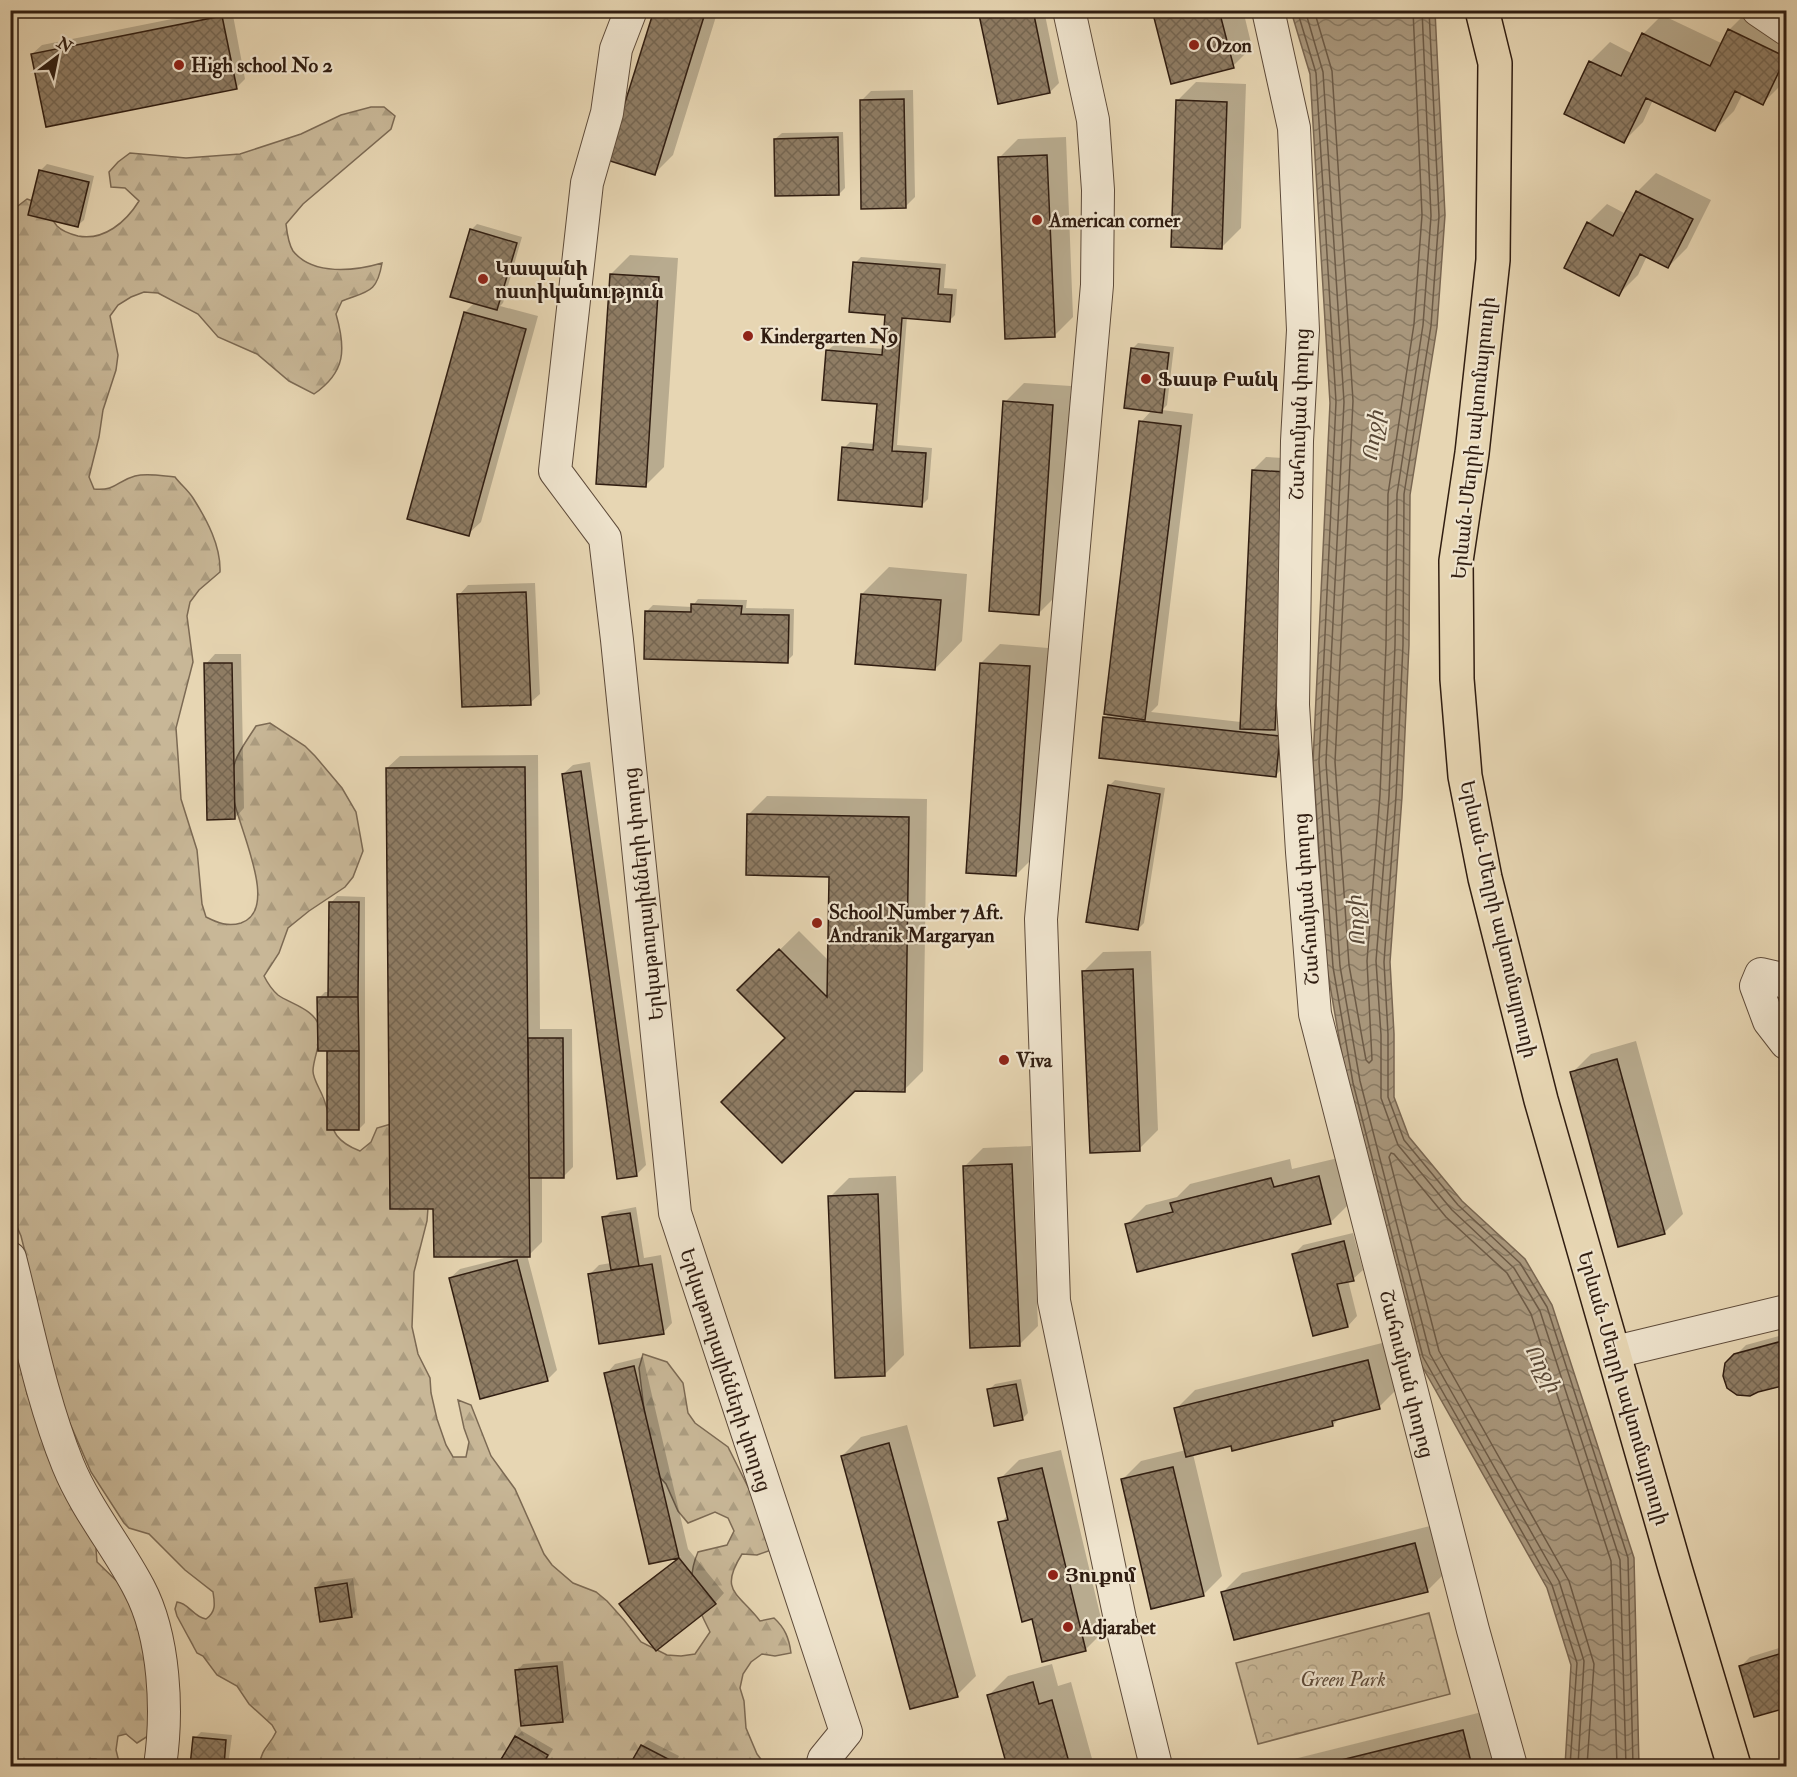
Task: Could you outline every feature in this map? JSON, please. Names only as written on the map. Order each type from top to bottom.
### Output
[{"type":"highway","name":"Երևան-Մեղրի ավտոմայրուղի","points":[[1482,10],[1495,63],[1492,260],[1472,453],[1456,561],[1457,679],[1465,776],[1485,878],[1541,1100],[1734,1767]]},
{"type":"street","name":"Երկաթուղայինների փողոց","points":[[631,10],[616,50],[607,113],[586,183],[555,471],[605,538],[675,1213],[846,1732],[824,1759],[822,1767]]},
{"type":"street","points":[[1069,10],[1093,120],[1098,190],[1097,285],[1041,919],[1054,1301],[1120,1618],[1156,1767]]},
{"type":"street","name":"Շահումյան փողոց","points":[[1268,10],[1294,128],[1303,330],[1297,441],[1293,705],[1315,1014],[1473,1630],[1511,1767]]},
{"type":"street","points":[[1758,10],[1786,29]]},
{"type":"street","points":[[1786,983],[1761,974],[1756,986],[1769,1021],[1786,1043]]},
{"type":"street","points":[[10,1258],[46,1403],[69,1466],[89,1507],[139,1588],[153,1623],[161,1671],[163,1743],[160,1767]]},
{"type":"street","points":[[1615,1352],[1786,1311]]},
{"type":"green space","points":[[371,107],[384,107],[395,116],[391,129],[303,204],[286,224],[293,251],[312,265],[347,269],[382,263],[374,286],[370,290],[342,301],[336,314],[342,349],[338,368],[332,377],[314,394],[289,381],[257,354],[218,337],[198,314],[158,293],[144,292],[131,297],[118,305],[110,316],[118,355],[116,370],[103,410],[89,477],[94,489],[107,489],[140,475],[175,477],[191,495],[203,515],[218,553],[220,572],[199,590],[190,602],[187,616],[193,662],[176,728],[181,799],[197,850],[202,904],[206,917],[223,924],[241,923],[253,914],[257,900],[257,882],[253,862],[232,790],[235,763],[256,726],[270,723],[305,746],[342,788],[356,812],[363,851],[353,877],[345,887],[288,928],[279,953],[264,976],[278,995],[308,1012],[318,1022],[319,1044],[313,1074],[337,1135],[349,1146],[360,1151],[371,1142],[377,1128],[391,1124],[428,1208],[427,1221],[414,1272],[412,1327],[418,1354],[430,1378],[437,1419],[446,1445],[453,1457],[466,1457],[469,1442],[458,1400],[471,1405],[491,1456],[515,1489],[544,1554],[552,1565],[573,1583],[596,1592],[607,1601],[641,1642],[667,1655],[695,1654],[710,1632],[696,1602],[692,1584],[694,1563],[698,1552],[727,1545],[734,1531],[728,1518],[715,1512],[688,1523],[678,1511],[666,1484],[656,1473],[650,1458],[639,1368],[643,1354],[667,1362],[683,1383],[688,1413],[695,1423],[728,1447],[760,1511],[771,1550],[757,1555],[742,1554],[732,1577],[734,1591],[760,1621],[774,1618],[778,1622],[788,1638],[791,1653],[775,1656],[762,1654],[751,1662],[743,1674],[740,1688],[744,1701],[746,1728],[757,1754],[766,1766],[259,1766],[264,1751],[276,1732],[272,1725],[249,1704],[237,1686],[217,1675],[203,1656],[197,1653],[175,1609],[177,1602],[181,1603],[206,1619],[212,1614],[214,1607],[213,1592],[185,1570],[149,1534],[129,1528],[91,1472],[52,1382],[26,1256],[21,1236],[11,1213],[10,212],[27,199],[43,207],[57,226],[64,231],[78,236],[97,236],[121,223],[139,201],[125,188],[111,187],[109,172],[130,153],[186,158],[240,154],[301,134],[341,115]]},
{"type":"green space","points":[[10,1348],[20,1357],[27,1394],[45,1426],[99,1544],[96,1549],[97,1562],[128,1592],[148,1663],[148,1736],[137,1743],[126,1734],[118,1736],[116,1750],[120,1766],[105,1766],[96,1759],[89,1759],[78,1766],[11,1766]]},
{"type":"green space","name":"Green Park","points":[[1429,1613],[1450,1694],[1258,1744],[1236,1663]]},
{"type":"water","name":"Ողջի","points":[[1291,11],[1435,11],[1445,215],[1437,327],[1410,495],[1409,645],[1402,797],[1390,962],[1394,1034],[1394,1097],[1409,1137],[1462,1201],[1525,1259],[1552,1305],[1634,1558],[1639,1766],[1565,1766],[1571,1665],[1547,1588],[1418,1359],[1347,1084],[1327,968],[1313,762],[1330,403],[1310,74]]},
{"type":"building","points":[[654,10],[706,10],[655,175],[607,160]]},
{"type":"building","points":[[978,10],[1033,10],[1050,93],[998,104]]},
{"type":"building","points":[[1152,10],[1219,10],[1234,68],[1171,84]]},
{"type":"building","points":[[222,16],[237,89],[46,127],[31,54]]},
{"type":"building","points":[[1728,29],[1786,57],[1763,105],[1735,91],[1715,131],[1646,98],[1624,143],[1564,114],[1589,61],[1621,76],[1642,33],[1710,66]]},
{"type":"building","points":[[904,99],[906,208],[861,209],[860,100]]},
{"type":"building","points":[[1176,100],[1227,102],[1222,249],[1171,247]]},
{"type":"building","points":[[838,137],[839,195],[775,196],[774,139]]},
{"type":"building","points":[[1047,155],[1055,337],[1005,339],[998,157]]},
{"type":"building","points":[[39,170],[89,182],[78,227],[28,215]]},
{"type":"building","points":[[1636,191],[1693,219],[1668,268],[1640,254],[1619,296],[1564,268],[1587,222],[1613,236]]},
{"type":"building","points":[[470,229],[517,243],[497,310],[450,297]]},
{"type":"building","points":[[853,262],[940,269],[938,294],[952,295],[950,322],[902,318],[892,451],[926,453],[922,507],[838,500],[842,447],[873,450],[877,404],[822,400],[826,350],[882,355],[885,315],[849,312]]},
{"type":"building","points":[[610,274],[659,277],[646,487],[596,484]]},
{"type":"building","points":[[464,312],[526,329],[469,536],[407,519]]},
{"type":"building","points":[[1131,348],[1169,353],[1162,413],[1124,408]]},
{"type":"building","points":[[1003,401],[1053,405],[1039,615],[989,611]]},
{"type":"building","points":[[1139,421],[1181,426],[1145,720],[1104,714]]},
{"type":"building","points":[[1252,470],[1287,472],[1275,730],[1240,729]]},
{"type":"building","points":[[526,592],[531,705],[462,707],[457,594]]},
{"type":"building","points":[[861,594],[941,600],[935,670],[855,664]]},
{"type":"building","points":[[691,604],[742,606],[741,614],[789,615],[788,663],[644,659],[645,611],[691,612]]},
{"type":"building","points":[[204,663],[232,663],[235,819],[207,820]]},
{"type":"building","points":[[980,663],[1030,666],[1016,876],[966,873]]},
{"type":"building","points":[[1103,717],[1280,736],[1276,777],[1099,758]]},
{"type":"building","points":[[525,767],[530,1257],[434,1257],[433,1209],[390,1209],[386,768]]},
{"type":"building","points":[[581,771],[637,1176],[617,1179],[562,774]]},
{"type":"building","points":[[1108,785],[1160,794],[1138,930],[1086,922]]},
{"type":"building","points":[[747,814],[909,817],[905,1092],[855,1091],[782,1163],[721,1102],[785,1038],[737,990],[779,949],[827,997],[829,877],[746,875]]},
{"type":"building","points":[[329,902],[359,902],[358,997],[328,997]]},
{"type":"building","points":[[1133,969],[1140,1151],[1090,1153],[1082,971]]},
{"type":"building","points":[[317,997],[358,997],[359,1051],[318,1051]]},
{"type":"building","points":[[528,1038],[563,1038],[564,1178],[529,1178]]},
{"type":"building","points":[[327,1051],[359,1051],[359,1130],[327,1130]]},
{"type":"building","points":[[1617,1059],[1665,1234],[1618,1247],[1570,1072]]},
{"type":"building","points":[[1012,1164],[1020,1346],[970,1348],[963,1166]]},
{"type":"building","points":[[1319,1176],[1331,1224],[1137,1272],[1125,1224],[1173,1212],[1170,1203],[1271,1178],[1274,1187]]},
{"type":"building","points":[[878,1194],[885,1376],[835,1378],[828,1196]]},
{"type":"building","points":[[630,1213],[639,1266],[611,1270],[602,1217]]},
{"type":"building","points":[[1344,1241],[1354,1281],[1337,1284],[1348,1327],[1313,1336],[1292,1254]]},
{"type":"building","points":[[517,1260],[548,1381],[480,1399],[449,1278]]},
{"type":"building","points":[[652,1264],[664,1334],[599,1344],[588,1274]]},
{"type":"building","points":[[1786,1340],[1786,1385],[1750,1396],[1737,1395],[1727,1388],[1723,1376],[1725,1363],[1734,1354]]},
{"type":"building","points":[[1368,1360],[1380,1409],[1332,1421],[1333,1426],[1232,1451],[1231,1446],[1186,1457],[1174,1408]]},
{"type":"building","points":[[634,1366],[679,1558],[649,1564],[604,1373]]},
{"type":"building","points":[[1016,1384],[1023,1420],[994,1426],[987,1389]]},
{"type":"building","points":[[889,1443],[958,1697],[910,1709],[841,1456]]},
{"type":"building","points":[[1173,1467],[1204,1596],[1151,1609],[1121,1479]]},
{"type":"building","points":[[1042,1468],[1086,1651],[1042,1662],[1032,1619],[1022,1622],[998,1522],[1008,1520],[998,1478]]},
{"type":"building","points":[[1415,1543],[1428,1592],[1234,1640],[1221,1592]]},
{"type":"building","points":[[679,1558],[716,1604],[656,1651],[619,1604]]},
{"type":"building","points":[[347,1583],[352,1617],[320,1622],[315,1588]]},
{"type":"building","points":[[1786,1652],[1786,1708],[1754,1717],[1739,1666]]},
{"type":"building","points":[[557,1666],[563,1722],[521,1726],[515,1670]]},
{"type":"building","points":[[1033,1682],[1039,1704],[1052,1700],[1070,1766],[1007,1766],[987,1695]]},
{"type":"building","points":[[1463,1730],[1472,1766],[1317,1766]]},
{"type":"building","points":[[515,1736],[548,1755],[542,1766],[497,1766]]},
{"type":"building","points":[[193,1737],[226,1740],[224,1766],[190,1766]]},
{"type":"building","points":[[641,1745],[674,1762],[672,1766],[629,1766]]},
{"type":"place","name":"Ozon","points":[[1194,45]]},
{"type":"place","name":"High school No 2","points":[[179,65]]},
{"type":"place","name":"American corner","points":[[1037,220]]},
{"type":"place","name":"Կապանի ոստիկանություն","points":[[483,279]]},
{"type":"place","name":"Kindergarten N9","points":[[748,336]]},
{"type":"place","name":"Ֆասթ Բանկ","points":[[1146,379]]},
{"type":"place","name":"School Number 7 Aft. Andranik Margaryan","points":[[817,923]]},
{"type":"place","name":"Viva","points":[[1004,1060]]},
{"type":"place","name":"Յուքոմ","points":[[1053,1575]]},
{"type":"place","name":"Adjarabet","points":[[1068,1627]]}]
